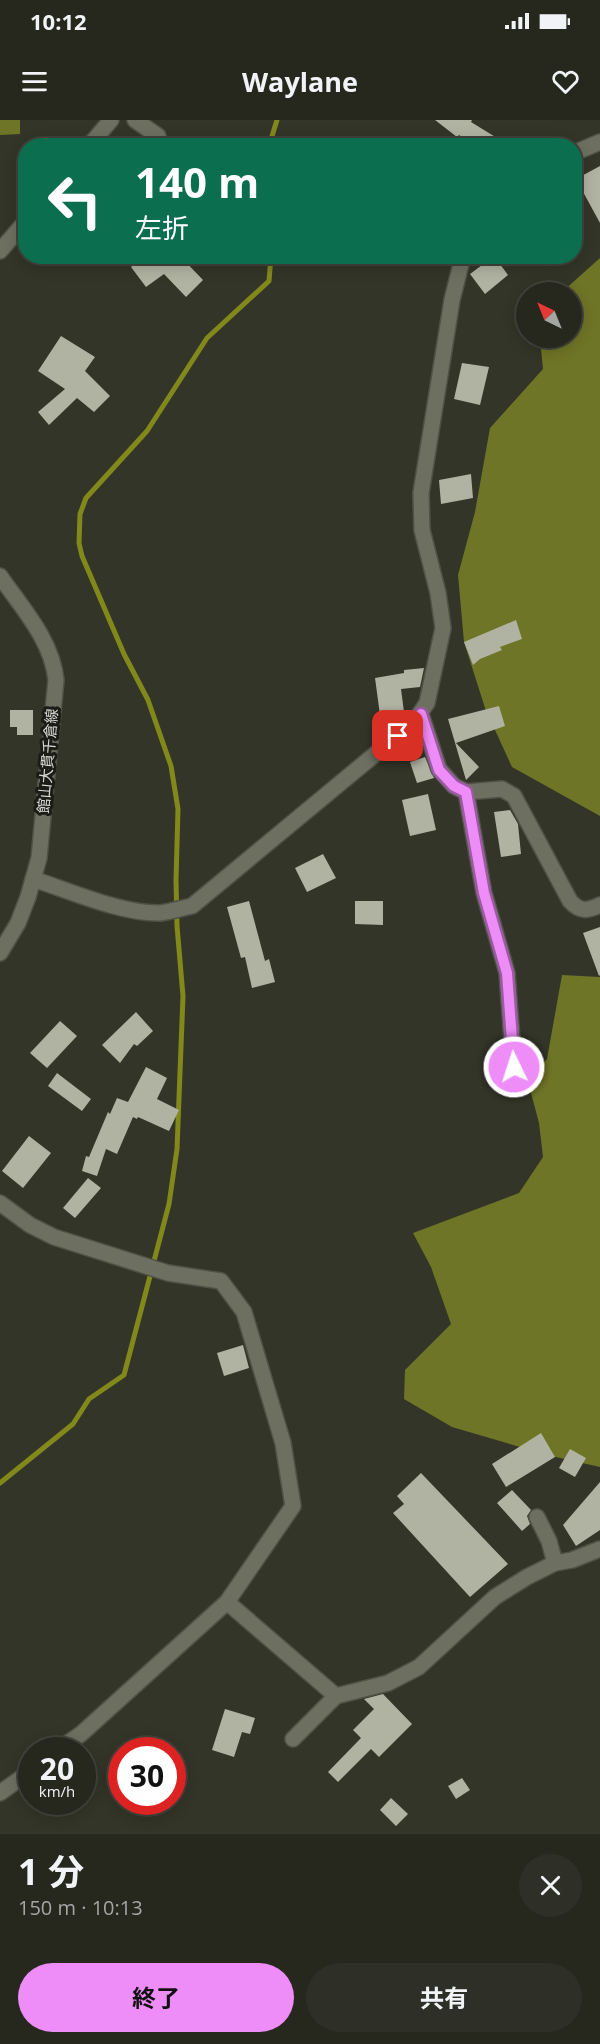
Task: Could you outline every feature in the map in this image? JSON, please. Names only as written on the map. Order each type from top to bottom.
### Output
[{"type":"street","points":[[96,138],[111,120]]},
{"type":"street","points":[[135,120],[158,136]]},
{"type":"street","points":[[582,150],[600,142]]},
{"type":"street","points":[[0,251],[18,230]]},
{"type":"street","points":[[33,879],[124,908],[162,913],[192,906],[414,723],[421,714],[430,692],[442,628],[438,593],[422,530],[421,493],[452,300],[461,264]]},
{"type":"street","name":"館山大貫千倉線","points":[[0,576],[42,636],[54,664],[56,680],[39,858],[18,923],[0,953]]},
{"type":"street","points":[[421,714],[439,770],[454,786],[466,792],[502,789],[514,796],[570,901],[576,908],[583,910],[600,905]]},
{"type":"street","points":[[466,792],[484,893],[507,973],[514,1067]]},
{"type":"street","points":[[0,1203],[30,1225],[54,1236],[168,1273],[221,1281],[243,1312],[283,1443],[293,1506],[227,1602],[77,1737]]},
{"type":"street","points":[[537,1517],[549,1541],[555,1563]]},
{"type":"street","points":[[292,1738],[336,1696],[388,1683],[419,1667],[495,1598],[527,1576],[555,1563],[572,1560],[600,1549]]},
{"type":"street","points":[[227,1602],[336,1696]]},
{"type":"street","points":[[0,1793],[18,1780]]},
{"type":"green space","points":[[0,120],[20,120],[20,134],[0,135]]},
{"type":"green space","points":[[600,258],[600,816],[512,767],[485,708],[464,642],[458,575],[475,512],[490,428],[543,369],[541,348],[582,348],[582,282],[573,282]]},
{"type":"green space","points":[[562,975],[600,977],[600,1467],[547,1455],[452,1427],[404,1399],[405,1370],[451,1324],[431,1267],[413,1233],[519,1193],[543,1157],[539,1123],[527,1078],[547,1059]]},
{"type":"building","points":[[435,120],[472,120],[471,122],[497,138],[464,138],[459,135],[457,137]]},
{"type":"building","points":[[600,166],[600,223],[582,190],[582,176]]},
{"type":"building","points":[[135,264],[188,264],[203,280],[186,297],[164,274],[146,287],[131,267]]},
{"type":"building","points":[[483,264],[500,264],[508,275],[485,294],[470,274]]},
{"type":"building","points":[[61,336],[95,357],[85,371],[110,396],[94,412],[77,398],[49,425],[38,412],[65,389],[38,371]]},
{"type":"building","points":[[462,363],[489,367],[480,405],[454,399]]},
{"type":"building","points":[[471,474],[473,498],[441,504],[439,480]]},
{"type":"building","points":[[516,620],[522,639],[500,647],[502,650],[480,659],[473,665],[464,642]]},
{"type":"building","points":[[424,668],[420,687],[401,689],[404,712],[380,715],[375,678],[404,673],[404,670]]},
{"type":"building","points":[[499,706],[505,726],[456,743],[479,767],[466,780],[448,719]]},
{"type":"building","points":[[10,710],[33,710],[33,735],[17,735],[17,727],[10,727]]},
{"type":"building","points":[[425,757],[434,778],[417,783],[410,762]]},
{"type":"building","points":[[428,794],[436,830],[410,836],[402,800]]},
{"type":"building","points":[[510,810],[518,824],[521,854],[501,857],[494,812]]},
{"type":"building","points":[[323,854],[336,878],[307,892],[295,868]]},
{"type":"building","points":[[249,901],[265,961],[269,959],[275,982],[252,988],[245,957],[241,958],[227,907]]},
{"type":"building","points":[[355,901],[383,901],[383,925],[355,924]]},
{"type":"building","points":[[600,927],[600,975],[599,976],[583,933]]},
{"type":"building","points":[[136,1012],[153,1031],[137,1046],[134,1044],[120,1063],[102,1045]]},
{"type":"building","points":[[60,1021],[77,1036],[47,1068],[30,1053]]},
{"type":"building","points":[[146,1067],[167,1078],[157,1099],[179,1110],[169,1131],[138,1117],[137,1119],[133,1117],[117,1154],[106,1149],[97,1176],[82,1171],[86,1156],[89,1157],[108,1112],[110,1114],[117,1098],[128,1102]]},
{"type":"building","points":[[57,1073],[91,1099],[82,1111],[48,1086]]},
{"type":"building","points":[[29,1136],[51,1153],[23,1188],[2,1171]]},
{"type":"building","points":[[88,1178],[101,1188],[75,1218],[63,1208]]},
{"type":"building","points":[[243,1345],[249,1368],[224,1376],[217,1353]]},
{"type":"building","points":[[541,1433],[555,1457],[506,1487],[492,1464]]},
{"type":"building","points":[[570,1449],[586,1458],[575,1477],[559,1468]]},
{"type":"building","points":[[421,1473],[508,1564],[470,1597],[393,1513],[404,1504],[397,1496]]},
{"type":"building","points":[[600,1482],[600,1530],[576,1546],[563,1525]]},
{"type":"building","points":[[512,1490],[531,1510],[527,1516],[530,1524],[522,1531],[497,1503]]},
{"type":"building","points":[[383,1694],[412,1724],[379,1757],[371,1749],[338,1782],[328,1772],[361,1738],[353,1730],[374,1709],[364,1699]]},
{"type":"building","points":[[225,1709],[255,1718],[250,1734],[242,1732],[234,1757],[212,1750]]},
{"type":"building","points":[[462,1778],[470,1790],[456,1799],[448,1786]]},
{"type":"building","points":[[391,1798],[408,1814],[396,1826],[380,1810]]},
{"type":"waterway","points":[[271,138],[277,120]]},
{"type":"waterway","points":[[0,1483],[73,1424],[89,1399],[124,1375],[169,1204],[177,1149],[183,996],[177,926],[178,809],[171,766],[148,700],[124,654],[82,556],[79,543],[80,514],[86,498],[147,431],[207,338],[269,281],[270,264]]},
{"type":"route","points":[[398,736],[421,714],[439,770],[454,786],[466,792],[484,893],[507,973],[514,1067]]}]
